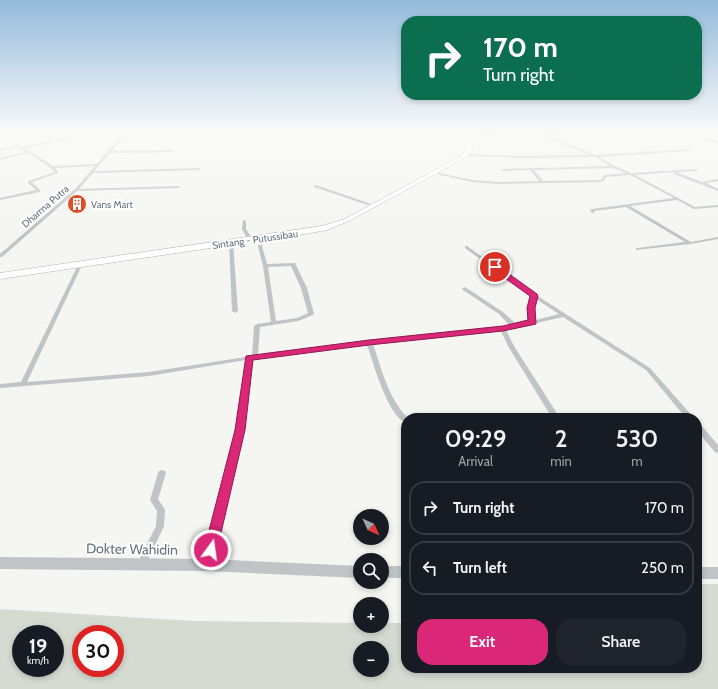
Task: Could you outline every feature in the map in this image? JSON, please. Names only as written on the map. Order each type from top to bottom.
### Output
[{"type":"highway","name":"Sintang - Putussibau","points":[[1,272],[24,272],[80,265],[299,232],[332,225],[356,215],[416,182],[448,162]]},
{"type":"highway","name":"Sintang - Putussibau","points":[[1,272],[80,262],[324,225],[344,218],[453,162]]},
{"type":"highway","points":[[0,281],[24,272]]},
{"type":"street","points":[[0,199],[39,191],[29,182],[57,172],[45,162]]},
{"type":"street","name":"Dharma Putra","points":[[0,256],[76,190],[99,162]]},
{"type":"street","points":[[606,162],[694,208],[718,206]]},
{"type":"street","points":[[52,167],[96,165]]},
{"type":"street","points":[[503,170],[614,167]]},
{"type":"street","points":[[91,172],[200,169]]},
{"type":"street","points":[[532,170],[542,182]]},
{"type":"street","points":[[434,173],[484,182],[542,182],[600,181],[603,180],[605,176],[696,170]]},
{"type":"street","points":[[669,172],[702,182],[718,190]]},
{"type":"street","points":[[702,182],[718,180]]},
{"type":"street","points":[[315,186],[369,204]]},
{"type":"street","points":[[76,190],[178,187]]},
{"type":"street","points":[[593,212],[592,210],[678,199]]},
{"type":"street","points":[[627,206],[690,243]]},
{"type":"street","points":[[244,221],[244,229],[249,237]]},
{"type":"street","points":[[638,249],[718,238]]},
{"type":"street","points":[[231,242],[235,311]]},
{"type":"street","points":[[260,246],[265,266],[274,323]]},
{"type":"street","points":[[467,247],[534,296],[648,370],[686,413]]},
{"type":"street","points":[[207,565],[240,430],[257,326],[308,316],[311,314],[311,310],[295,265],[288,264],[265,266]]},
{"type":"street","points":[[23,384],[80,265]]},
{"type":"street","points":[[465,289],[501,313],[514,326]]},
{"type":"street","points":[[533,322],[531,308],[534,296]]},
{"type":"street","points":[[0,386],[143,375],[252,357],[369,342],[503,329],[564,315]]},
{"type":"street","points":[[503,329],[511,346],[553,413]]},
{"type":"street","points":[[369,342],[386,390],[401,415]]},
{"type":"street","points":[[702,432],[718,450]]},
{"type":"street","points":[[142,564],[160,526],[161,510],[154,500],[162,473]]},
{"type":"street","name":"Dokter Wahidin","points":[[0,563],[207,565],[353,572]]},
{"type":"street","points":[[389,572],[401,572]]},
{"type":"street","points":[[702,573],[718,573]]},
{"type":"shaded area","points":[[702,584],[718,584],[718,689],[0,689],[0,609],[193,621],[353,623],[353,633],[389,633],[389,623],[401,623],[401,673],[702,673]]},
{"type":"place","name":"Vans Mart","points":[[77,204]]},
{"type":"route","points":[[211,550],[240,430],[249,358],[369,342],[503,329],[533,322],[531,308],[534,296],[495,267]]}]
